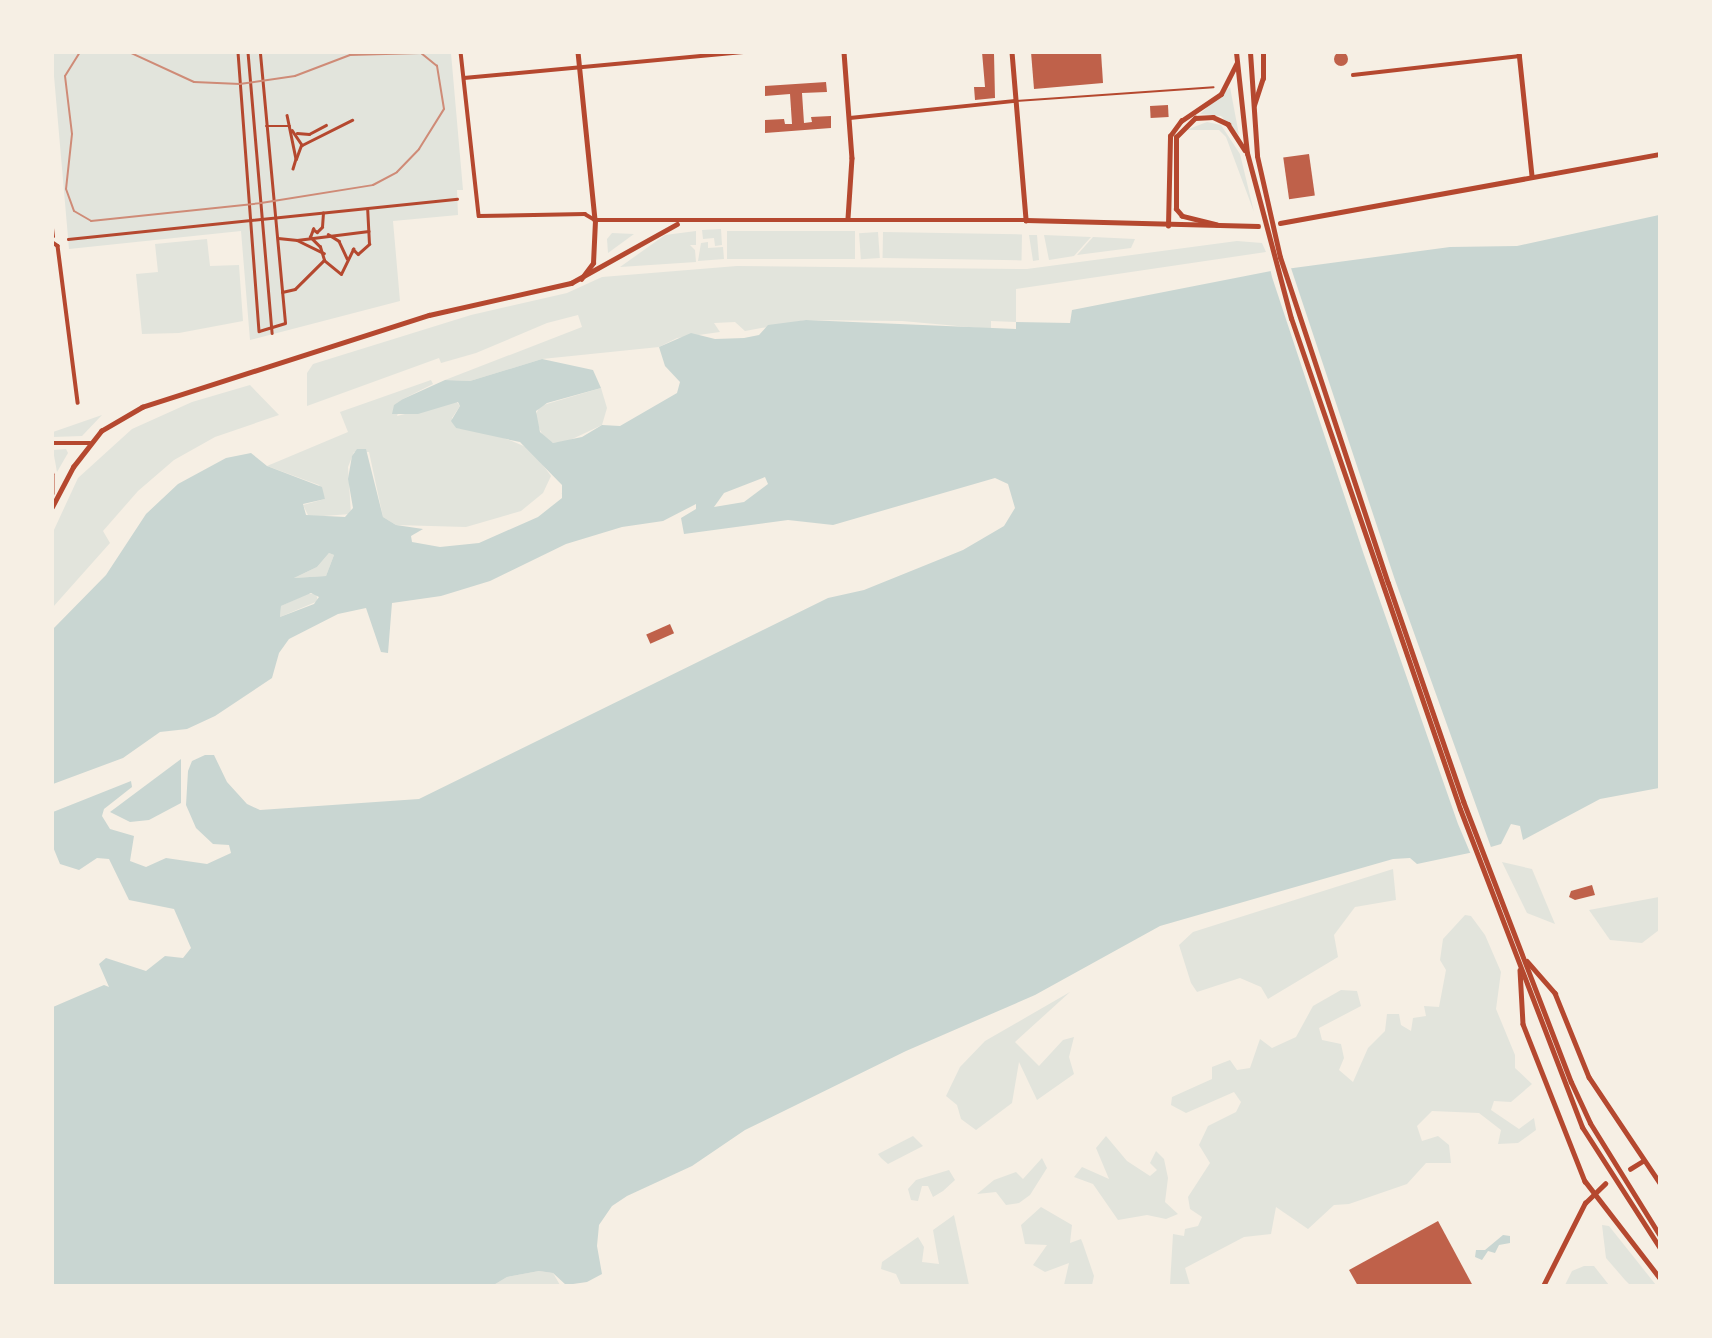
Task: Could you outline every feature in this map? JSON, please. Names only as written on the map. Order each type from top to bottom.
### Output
[{"type":"main road","points":[[578,52],[595,220],[593,263],[581,279]]},
{"type":"main road","points":[[844,52],[850,118],[848,219]]},
{"type":"main road","points":[[1012,52],[1026,220]]},
{"type":"main road","points":[[1236,52],[1247,153],[1264,206],[1292,318],[1344,472],[1582,1127],[1660,1248]]},
{"type":"main road","points":[[1250,52],[1264,206]]},
{"type":"main road","points":[[1253,108],[1263,78],[1263,52]]},
{"type":"main road","points":[[1519,54],[1532,176]]},
{"type":"main road","points":[[1168,226],[1170,136],[1181,121],[1221,94],[1237,62]]},
{"type":"main road","points":[[1228,227],[1182,216],[1176,209],[1176,137],[1195,118],[1213,117],[1228,124],[1247,153]]},
{"type":"main road","points":[[1280,223],[1660,154]]},
{"type":"main road","points":[[595,220],[1026,220],[1168,226],[1258,226]]},
{"type":"main road","points":[[52,507],[73,467],[91,443],[114,421],[173,394],[429,315],[581,279],[652,234],[685,222]]},
{"type":"main road","points":[[52,443],[91,443]]},
{"type":"main road","points":[[52,474],[52,493]]},
{"type":"main road","points":[[1494,883],[1590,1123],[1660,1236]]},
{"type":"main road","points":[[1527,961],[1555,993],[1589,1077],[1660,1183]]},
{"type":"main road","points":[[1521,965],[1523,1024],[1591,1193],[1660,1278]]},
{"type":"main road","points":[[1630,1169],[1643,1161]]},
{"type":"main road","points":[[1543,1286],[1591,1193],[1605,1184]]},
{"type":"street","points":[[238,52],[260,331],[285,323],[260,52]]},
{"type":"street","points":[[248,52],[272,333]]},
{"type":"street","points":[[461,52],[479,216],[585,215],[595,220]]},
{"type":"street","points":[[464,78],[579,65],[746,52]]},
{"type":"street","points":[[1353,75],[1519,54]]},
{"type":"street","points":[[850,118],[1015,101]]},
{"type":"street","points":[[287,115],[296,159]]},
{"type":"street","points":[[266,126],[291,128],[297,133],[310,136],[325,134],[352,120]]},
{"type":"street","points":[[293,169],[302,145],[326,125]]},
{"type":"street","points":[[321,127],[325,134]]},
{"type":"street","points":[[297,133],[302,145]]},
{"type":"street","points":[[68,239],[457,199]]},
{"type":"street","points":[[324,260],[341,274],[353,249],[358,254],[369,244],[366,209]]},
{"type":"street","points":[[310,237],[313,229],[317,232],[322,227],[323,213]]},
{"type":"street","points":[[277,239],[297,240],[368,231]]},
{"type":"street","points":[[328,234],[341,244],[347,261]]},
{"type":"street","points":[[282,292],[295,289],[324,260],[324,253],[310,237]]},
{"type":"street","points":[[297,240],[324,253]]},
{"type":"street","points":[[53,242],[78,402]]},
{"type":"lane","points":[[1015,101],[1214,87]]},
{"type":"path","points":[[52,220],[53,242]]},
{"type":"shaded area","points":[[52,53],[451,53],[463,190],[457,190],[458,215],[393,221],[400,301],[250,340],[241,231],[69,249]]},
{"type":"shaded area","points":[[1230,87],[1239,135],[1221,116],[1200,114]]},
{"type":"shaded area","points":[[1207,122],[1221,125],[1240,154],[1254,212],[1226,137],[1219,130],[1186,130]]},
{"type":"shaded area","points":[[1659,215],[1659,788],[1600,799],[1523,840],[1520,826],[1511,824],[1501,844],[1474,852],[1417,864],[1410,858],[1393,859],[1160,926],[1035,995],[906,1051],[745,1130],[692,1166],[627,1196],[612,1206],[599,1225],[597,1246],[602,1274],[587,1282],[566,1285],[553,1273],[539,1271],[507,1277],[492,1286],[53,1285],[53,1007],[104,985],[109,987],[99,964],[106,958],[146,971],[165,956],[183,958],[191,948],[174,909],[129,900],[109,859],[97,858],[79,870],[60,864],[53,847],[53,812],[131,781],[132,787],[104,809],[102,816],[110,829],[134,836],[130,861],[146,867],[166,858],[207,864],[231,853],[229,845],[213,844],[196,828],[186,805],[188,771],[192,761],[205,755],[214,755],[227,782],[247,804],[260,810],[419,799],[828,598],[864,590],[963,550],[1004,526],[1015,508],[1008,484],[995,478],[833,525],[788,520],[684,534],[681,518],[696,509],[696,504],[663,521],[622,527],[566,544],[490,581],[441,596],[392,603],[388,653],[381,652],[366,608],[338,614],[289,639],[279,653],[272,678],[215,716],[187,729],[160,732],[123,758],[53,784],[53,629],[106,575],[146,514],[178,484],[226,458],[251,453],[267,466],[322,487],[325,499],[303,504],[306,515],[345,517],[353,508],[348,479],[352,456],[357,449],[366,449],[383,517],[396,525],[423,529],[411,536],[412,542],[440,547],[479,543],[538,517],[562,498],[562,485],[520,442],[456,428],[451,421],[460,406],[458,402],[418,414],[392,414],[394,405],[403,399],[445,380],[470,381],[542,359],[593,370],[601,388],[547,403],[536,411],[540,432],[553,443],[582,437],[602,425],[620,426],[677,393],[680,382],[665,366],[659,347],[691,333],[715,339],[744,338],[759,335],[768,325],[806,320],[1016,329],[1016,322],[1070,323],[1072,310],[1271,271],[1450,247],[1517,246]],"holes":[[[765,477],[768,484],[744,502],[714,507],[724,493]],[[329,553],[334,555],[326,576],[294,578],[317,567]],[[311,593],[319,597],[314,604],[280,617],[281,606]]]},
{"type":"shaded area","points":[[721,229],[722,245],[715,246],[714,238],[703,239],[702,230]]},
{"type":"shaded area","points":[[696,231],[696,245],[690,245],[695,250],[696,262],[620,267],[665,235]]},
{"type":"shaded area","points":[[727,231],[855,231],[855,259],[727,259]]},
{"type":"shaded area","points":[[878,232],[880,258],[861,259],[859,233]]},
{"type":"shaded area","points":[[883,232],[1022,234],[1022,260],[883,258]]},
{"type":"shaded area","points":[[612,233],[634,234],[608,253],[607,239]]},
{"type":"shaded area","points":[[1029,235],[1037,235],[1039,260],[1033,261]]},
{"type":"shaded area","points":[[1044,235],[1091,237],[1074,256],[1049,260]]},
{"type":"shaded area","points":[[1093,237],[1135,239],[1131,248],[1077,255]]},
{"type":"shaded area","points":[[207,239],[210,266],[239,265],[243,321],[179,333],[142,334],[136,274],[158,272],[155,244]]},
{"type":"shaded area","points":[[1237,241],[1262,243],[1266,252],[1016,289],[1016,322],[991,321],[991,329],[902,321],[806,320],[745,331],[735,322],[714,323],[720,332],[677,338],[659,347],[542,359],[470,381],[445,380],[582,327],[578,315],[547,323],[476,353],[441,363],[439,358],[307,406],[307,373],[313,364],[471,315],[567,293],[602,277],[737,266],[1027,269]]},
{"type":"shaded area","points":[[708,242],[708,248],[723,247],[724,259],[698,261],[701,243]]},
{"type":"shaded area","points":[[431,380],[433,384],[403,399],[397,416],[456,401],[460,406],[452,418],[456,428],[487,431],[531,449],[551,476],[543,493],[521,511],[466,527],[396,525],[383,517],[369,452],[354,452],[348,467],[351,514],[309,517],[303,505],[325,499],[319,485],[267,466],[348,432],[340,412]]},
{"type":"shaded area","points":[[250,385],[279,415],[215,437],[174,460],[138,491],[103,531],[110,543],[53,607],[53,532],[78,478],[132,429],[192,402]]},
{"type":"shaded area","points":[[601,388],[607,408],[602,425],[568,441],[553,443],[544,438],[534,418],[540,406]]},
{"type":"shaded area","points":[[102,415],[82,436],[53,437],[53,432]]},
{"type":"shaded area","points":[[66,449],[68,453],[57,472],[53,450]]},
{"type":"shaded area","points":[[329,553],[334,555],[326,576],[294,578],[317,567]]},
{"type":"shaded area","points":[[307,594],[316,594],[318,601],[280,617],[281,606]]},
{"type":"shaded area","points":[[181,759],[181,803],[149,820],[130,822],[110,812]]},
{"type":"shaded area","points":[[1502,862],[1532,869],[1555,924],[1527,913]]},
{"type":"shaded area","points":[[1393,869],[1396,900],[1355,907],[1334,935],[1338,957],[1268,999],[1261,987],[1240,978],[1197,992],[1191,983],[1179,945],[1193,932]]},
{"type":"shaded area","points":[[1659,897],[1659,930],[1642,943],[1610,940],[1589,910]]},
{"type":"shaded area","points":[[1465,915],[1471,916],[1485,935],[1501,972],[1496,1009],[1515,1055],[1515,1068],[1532,1084],[1511,1102],[1494,1101],[1491,1110],[1519,1129],[1534,1118],[1536,1130],[1518,1143],[1498,1144],[1501,1130],[1479,1113],[1432,1111],[1417,1126],[1422,1141],[1438,1136],[1449,1145],[1451,1163],[1426,1163],[1407,1184],[1349,1204],[1334,1205],[1308,1229],[1276,1207],[1271,1234],[1244,1237],[1185,1268],[1190,1285],[1170,1285],[1173,1234],[1184,1236],[1185,1229],[1198,1226],[1202,1217],[1190,1209],[1188,1197],[1210,1163],[1199,1145],[1208,1126],[1236,1112],[1241,1102],[1234,1092],[1186,1113],[1171,1105],[1172,1097],[1212,1079],[1212,1067],[1230,1060],[1237,1070],[1250,1068],[1260,1039],[1272,1048],[1296,1037],[1313,1006],[1341,990],[1357,991],[1361,1006],[1319,1028],[1322,1040],[1341,1044],[1344,1058],[1339,1070],[1353,1082],[1368,1048],[1385,1031],[1387,1014],[1399,1014],[1401,1025],[1411,1031],[1413,1018],[1426,1016],[1424,1006],[1439,1007],[1446,970],[1440,960],[1443,939]]},
{"type":"shaded area","points":[[1070,992],[1015,1042],[1039,1066],[1063,1040],[1074,1037],[1069,1057],[1074,1074],[1037,1100],[1019,1062],[1012,1103],[976,1130],[961,1119],[957,1105],[946,1096],[960,1067],[985,1041]]},
{"type":"shaded area","points":[[913,1136],[923,1146],[888,1164],[878,1154]]},
{"type":"shaded area","points":[[1106,1136],[1127,1161],[1150,1176],[1157,1170],[1150,1163],[1156,1151],[1164,1159],[1168,1178],[1165,1202],[1178,1214],[1166,1219],[1147,1215],[1118,1220],[1093,1184],[1074,1177],[1082,1167],[1109,1179],[1096,1148]]},
{"type":"shaded area","points":[[1042,1158],[1047,1168],[1030,1195],[1019,1203],[1006,1205],[996,1192],[977,1194],[994,1180],[1016,1172],[1023,1179]]},
{"type":"shaded area","points":[[949,1170],[955,1180],[943,1191],[933,1197],[928,1186],[922,1186],[918,1201],[911,1200],[908,1189],[916,1180]]},
{"type":"shaded area","points":[[1041,1207],[1072,1225],[1070,1243],[1081,1239],[1094,1276],[1092,1285],[1064,1285],[1069,1263],[1045,1272],[1033,1265],[1047,1245],[1025,1244],[1021,1225]]},
{"type":"shaded area","points":[[954,1215],[969,1285],[901,1285],[896,1274],[881,1269],[882,1262],[918,1237],[924,1247],[922,1262],[939,1264],[933,1230]]},
{"type":"shaded area","points":[[1602,1225],[1609,1226],[1656,1285],[1630,1285],[1625,1280],[1606,1258]]},
{"type":"shaded area","points":[[1503,1235],[1510,1236],[1510,1243],[1499,1245],[1495,1253],[1488,1251],[1482,1260],[1475,1257],[1476,1250],[1485,1250]]},
{"type":"shaded area","points":[[1584,1266],[1594,1266],[1609,1285],[1565,1285],[1572,1271]]},
{"type":"shaded area","points":[[539,1271],[553,1273],[560,1285],[492,1286],[507,1277]]},
{"type":"pier","points":[[1290,265],[1395,580],[1492,850],[1472,857],[1364,555],[1272,277],[1270,268]]},
{"type":"building","points":[[982,52],[994,53],[995,98],[975,100],[974,87],[985,87]]},
{"type":"building","points":[[1031,52],[1101,52],[1103,83],[1034,89]]},
{"type":"building","points":[[1341,52],[1346,54],[1346,64],[1341,66],[1336,64],[1334,59],[1336,54]]},
{"type":"building","points":[[826,82],[827,92],[802,93],[804,123],[812,122],[811,117],[831,116],[831,128],[765,133],[765,120],[784,119],[785,124],[792,124],[790,94],[765,96],[765,86]]},
{"type":"building","points":[[1168,105],[1169,117],[1151,118],[1150,106]]},
{"type":"building","points":[[1309,154],[1315,196],[1289,199],[1283,158]]},
{"type":"building","points":[[670,624],[674,633],[650,644],[646,635]]},
{"type":"building","points":[[1592,885],[1595,895],[1575,900],[1569,897],[1571,891]]},
{"type":"building","points":[[1438,1221],[1473,1286],[1358,1286],[1349,1270]]},
{"type":"railway","points":[[80,52],[65,76],[72,134],[66,189],[74,211],[91,221],[261,203],[373,185],[397,172],[419,149],[444,109],[437,66],[421,53],[350,55],[295,76],[240,84],[194,82],[129,52]]}]
